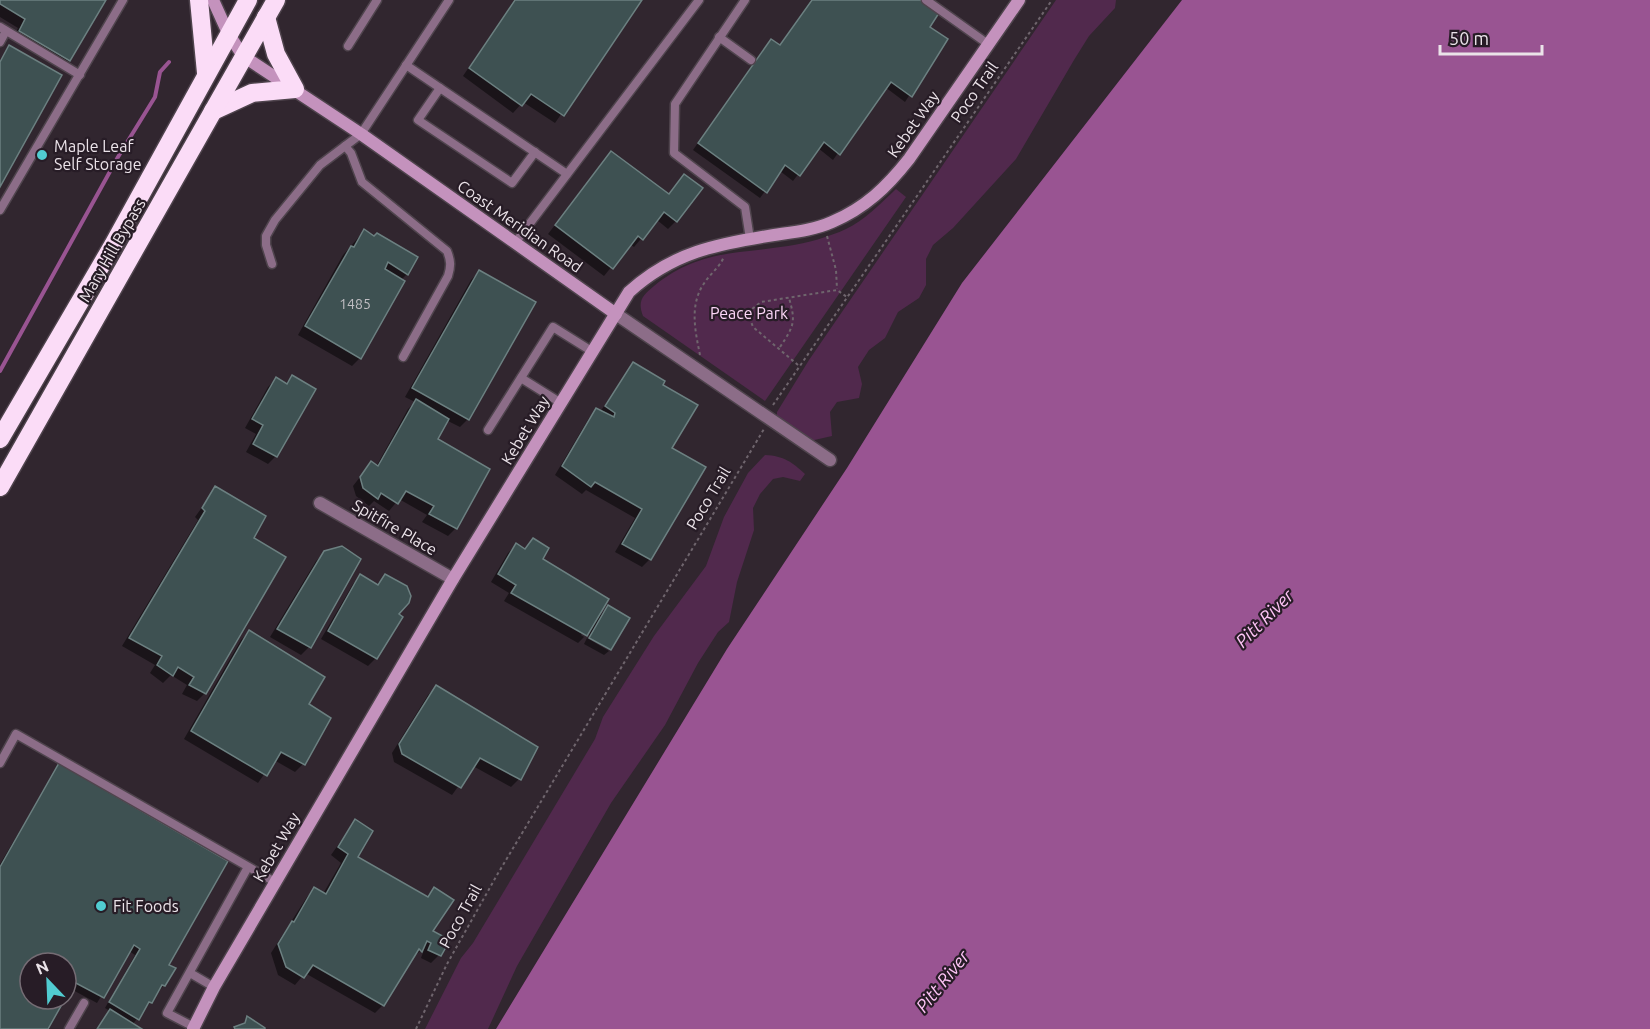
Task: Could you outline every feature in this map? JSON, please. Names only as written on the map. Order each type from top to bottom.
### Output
[{"type":"highway","points":[[199,0],[206,73]]},
{"type":"highway","name":"Mary Hill Bypass","points":[[0,439],[113,246],[248,0]]},
{"type":"highway","name":"Mary Hill Bypass","points":[[0,487],[276,0]]},
{"type":"highway","points":[[213,111],[252,93],[295,89],[276,54],[266,17]]},
{"type":"street","name":"Coast Meridian Road","points":[[213,0],[228,33],[243,56],[361,134],[616,314],[830,460]]},
{"type":"street","name":"Kebet Way","points":[[194,1028],[214,987],[453,579],[629,292],[646,277],[689,253],[729,242],[824,225],[868,203],[890,183],[1019,0]]},
{"type":"street","name":"Spitfire Place","points":[[321,503],[453,579]]},
{"type":"lane","points":[[0,210],[123,0]]},
{"type":"lane","points":[[348,45],[376,0]]},
{"type":"lane","points":[[272,264],[266,245],[266,236],[275,220],[320,165],[361,134],[449,0]]},
{"type":"lane","points":[[515,243],[699,0]]},
{"type":"lane","points":[[745,0],[675,104],[674,153],[745,207],[750,239]]},
{"type":"lane","points":[[926,0],[988,44]]},
{"type":"lane","points":[[0,42],[3,29],[80,75]]},
{"type":"lane","points":[[719,37],[751,60]]},
{"type":"lane","points":[[406,65],[567,174]]},
{"type":"lane","points":[[440,88],[418,120],[512,183],[535,152]]},
{"type":"lane","points":[[345,146],[351,153],[362,182],[447,251],[450,257],[448,276],[403,357]]},
{"type":"lane","points":[[488,430],[554,327],[592,352]]},
{"type":"lane","points":[[521,378],[561,403]]},
{"type":"lane","points":[[0,763],[16,734],[275,882]]},
{"type":"lane","points":[[194,1028],[167,1012],[248,867]]},
{"type":"lane","points":[[190,973],[214,987]]},
{"type":"lane","points":[[69,1029],[84,1003]]},
{"type":"path","name":"Poco Trail","points":[[417,1029],[447,964],[497,875],[769,420],[770,409],[798,365],[1052,0]]},
{"type":"path","points":[[824,225],[836,270],[837,290]]},
{"type":"path","points":[[696,369],[702,361],[695,329],[695,307],[704,283],[722,262],[729,242]]},
{"type":"path","points":[[798,365],[753,327],[749,313],[755,305],[761,302],[837,290],[847,297]]},
{"type":"path","points":[[779,348],[794,323],[795,316],[789,298]]},
{"type":"green space","points":[[1056,0],[1116,0],[1115,8],[1089,36],[1016,159],[953,228],[933,245],[926,259],[926,285],[919,298],[898,312],[885,338],[869,350],[858,367],[862,384],[859,398],[837,402],[830,412],[832,436],[810,441],[777,417],[777,412],[809,360]]},
{"type":"green space","name":"Peace Park","points":[[896,189],[906,197],[765,401],[643,316],[641,302],[644,295],[670,274],[718,255],[795,245],[832,235],[859,221]]},
{"type":"green space","points":[[765,455],[787,460],[805,474],[800,481],[783,477],[773,479],[760,494],[753,508],[754,530],[737,582],[729,622],[718,632],[698,663],[665,725],[611,803],[517,966],[488,1029],[425,1029],[461,958],[473,943],[595,739],[603,717],[654,636],[706,566],[724,517],[748,473]]},
{"type":"water","name":"Pitt River","points":[[1182,0],[1650,0],[1650,1029],[496,1029],[727,649],[847,468],[962,283]]},
{"type":"building","points":[[0,0],[106,0],[70,61],[19,31],[25,19],[0,4]]},
{"type":"building","points":[[515,0],[642,0],[564,116],[531,94],[522,106],[469,68]]},
{"type":"building","points":[[812,0],[920,0],[939,13],[930,27],[948,39],[912,97],[891,82],[840,155],[824,142],[800,176],[785,165],[767,193],[698,143],[771,39],[780,45]]},
{"type":"building","points":[[9,45],[62,75],[0,187],[0,62]]},
{"type":"building","points":[[611,151],[669,194],[684,174],[703,188],[677,222],[664,212],[643,240],[638,236],[613,269],[555,225]]},
{"type":"building","points":[[364,229],[374,236],[377,233],[418,257],[408,275],[388,262],[385,269],[405,281],[361,359],[305,326],[351,246],[354,247]]},
{"type":"building","points":[[479,270],[536,302],[469,420],[412,388]]},
{"type":"building","points":[[633,362],[665,381],[663,385],[698,405],[672,448],[706,467],[651,560],[622,544],[642,509],[595,482],[591,487],[562,466],[596,408],[614,417],[615,413],[605,406]]},
{"type":"building","points":[[292,375],[316,389],[277,457],[253,444],[263,425],[252,419],[276,377],[287,384]]},
{"type":"building","points":[[416,399],[449,419],[438,439],[490,469],[457,529],[429,514],[434,506],[406,491],[398,504],[381,493],[378,499],[363,488],[360,477],[371,461],[378,466]]},
{"type":"building","points":[[215,486],[266,516],[254,538],[286,557],[206,694],[189,685],[194,677],[178,667],[173,676],[157,665],[162,656],[129,638],[205,511],[202,508]]},
{"type":"building","points":[[533,538],[549,548],[543,559],[609,599],[587,636],[511,593],[516,585],[498,574],[516,543],[525,549]]},
{"type":"building","points":[[342,546],[361,559],[311,648],[277,629],[324,551]]},
{"type":"building","points":[[360,574],[378,585],[385,574],[407,586],[411,596],[409,603],[399,614],[403,617],[377,659],[328,631]]},
{"type":"building","points":[[608,605],[630,618],[611,650],[589,638]]},
{"type":"building","points":[[249,630],[325,677],[309,704],[331,718],[305,765],[281,752],[267,776],[191,731]]},
{"type":"building","points":[[436,685],[538,747],[521,780],[480,758],[461,788],[402,754],[399,744]]},
{"type":"building","name":"Fit Foods","points":[[59,763],[228,861],[169,965],[176,968],[165,986],[162,985],[152,1003],[149,1002],[139,1020],[109,1002],[140,949],[134,945],[104,998],[78,984],[78,951],[18,951],[18,1011],[58,1011],[48,1029],[0,1029],[0,867]]},
{"type":"building","points":[[355,819],[373,831],[358,857],[428,897],[434,887],[454,900],[433,931],[450,940],[441,956],[428,950],[431,943],[427,941],[422,952],[419,949],[384,1006],[313,965],[304,978],[286,967],[278,944],[314,887],[326,894],[348,854],[338,847]]},
{"type":"building","points":[[110,1009],[142,1029],[97,1029]]},
{"type":"building","points":[[247,1016],[265,1029],[235,1029],[234,1027],[245,1023]]},
{"type":"waterway","points":[[0,371],[118,157],[155,97],[160,72],[169,62]]},
{"type":"place","name":"Maple Leaf Self Storage","points":[[42,155]]},
{"type":"place","name":"Fit Foods","points":[[101,906]]}]
